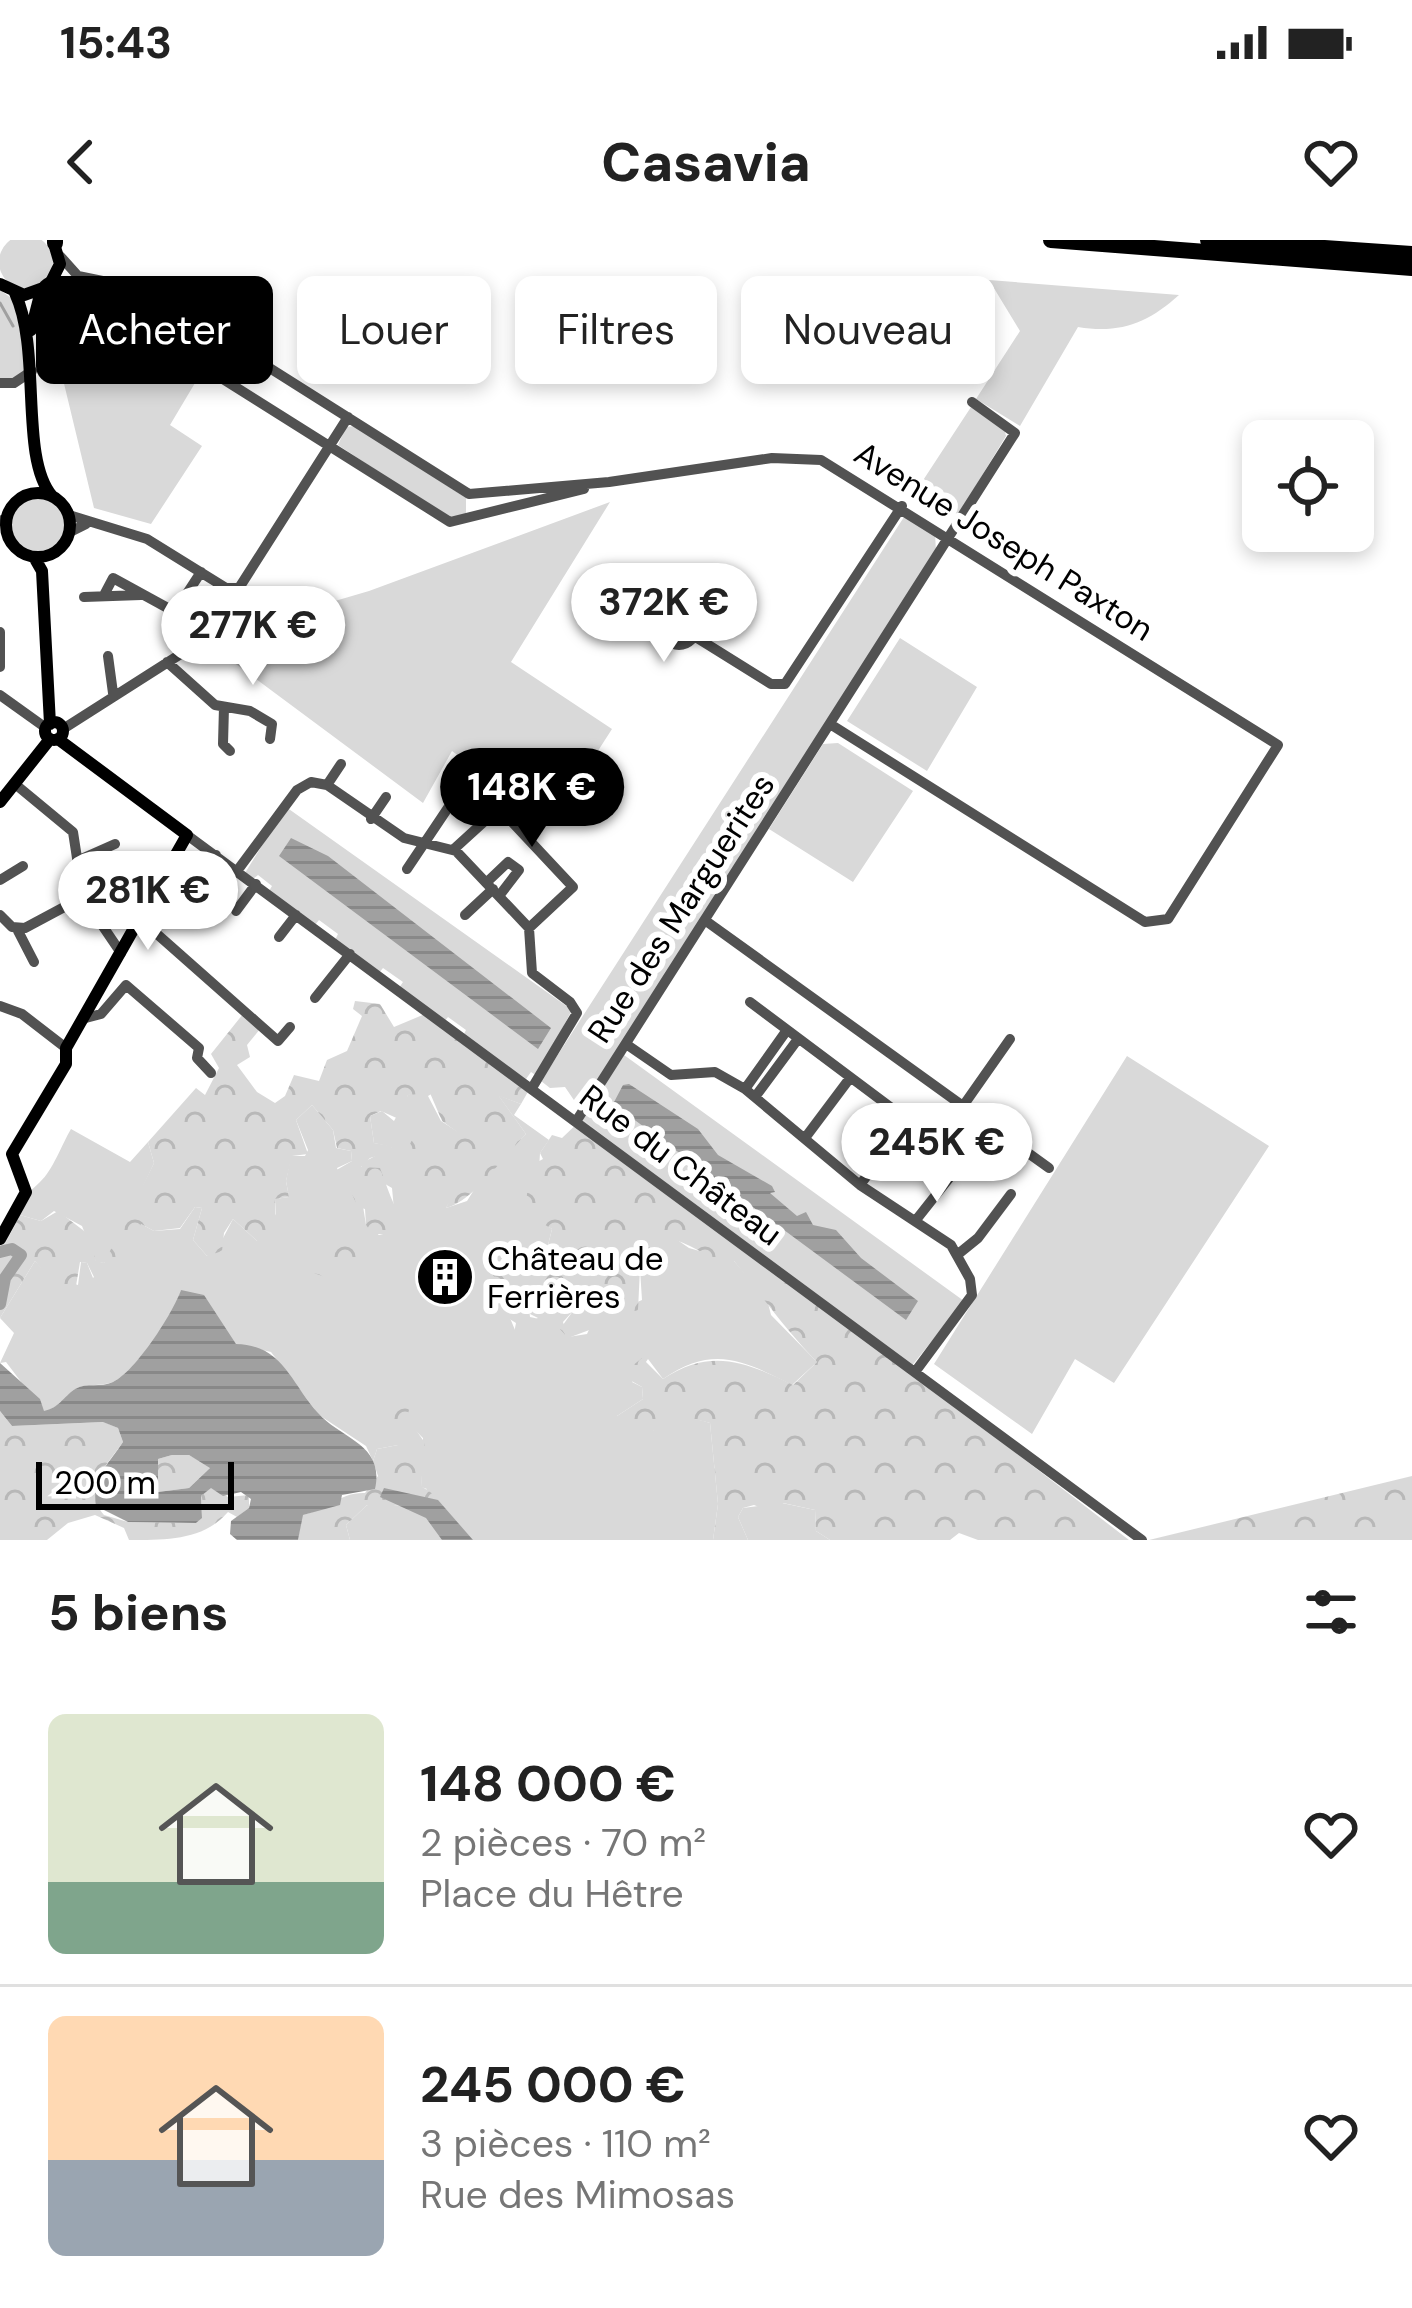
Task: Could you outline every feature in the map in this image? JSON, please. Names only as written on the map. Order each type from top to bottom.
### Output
[{"type":"highway","points":[[1052,240],[1412,268]]},
{"type":"highway","points":[[1208,240],[1412,254]]},
{"type":"main road","points":[[54,276],[56,245]]},
{"type":"main road","points":[[0,284],[15,293],[36,291]]},
{"type":"main road","points":[[15,293],[31,332]]},
{"type":"main road","points":[[36,312],[31,332],[37,460],[32,482],[3,523],[15,548],[34,557],[51,555]]},
{"type":"main road","points":[[37,460],[52,496],[69,515],[70,532],[42,571]]},
{"type":"main road","points":[[20,499],[36,493],[52,496]]},
{"type":"main road","points":[[0,1239],[26,1192],[6,1150],[69,1058],[67,1048],[82,1019],[188,835],[53,732],[42,571],[34,557]]},
{"type":"main road","points":[[0,802],[53,732]]},
{"type":"street","points":[[56,245],[78,276]]},
{"type":"street","points":[[231,384],[443,520],[467,518],[469,494],[273,369]]},
{"type":"street","points":[[0,382],[14,383],[32,371]]},
{"type":"street","name":"Rue des Marguerites","points":[[577,1120],[1015,433],[972,402]]},
{"type":"street","points":[[69,515],[86,524],[135,534],[235,590],[349,417]]},
{"type":"street","name":"Avenue Joseph Paxton","points":[[469,494],[609,482],[800,456],[844,469],[1278,745],[1168,919],[1157,924],[1145,922],[830,724]]},
{"type":"street","name":"Avenue Joseph Paxton","points":[[467,518],[609,482]]},
{"type":"street","points":[[694,636],[771,685],[791,680],[902,506]]},
{"type":"street","points":[[70,532],[86,524]]},
{"type":"street","points":[[84,597],[104,595],[113,578],[175,612],[201,572]]},
{"type":"street","points":[[0,632],[0,667]]},
{"type":"street","points":[[1,696],[53,732],[187,650]]},
{"type":"street","points":[[108,656],[113,693]]},
{"type":"street","points":[[166,662],[196,694],[224,707],[265,716],[272,724],[270,739]]},
{"type":"street","points":[[224,707],[224,744],[230,751]]},
{"type":"street","points":[[31,718],[49,708]]},
{"type":"street","points":[[327,785],[341,764]]},
{"type":"street","points":[[237,871],[297,790],[311,782],[327,785],[371,819],[421,844],[454,849],[529,928],[532,974],[573,998],[576,1021],[532,1088]]},
{"type":"street","points":[[15,784],[74,832],[83,897],[121,953]]},
{"type":"street","points":[[407,869],[464,784]]},
{"type":"street","points":[[371,819],[386,797]]},
{"type":"street","points":[[454,849],[499,808],[573,887],[529,928]]},
{"type":"street","name":"Rue du Château","points":[[188,835],[1142,1540]]},
{"type":"street","points":[[79,860],[116,844]]},
{"type":"street","points":[[516,867],[536,847]]},
{"type":"street","points":[[197,880],[216,855]]},
{"type":"street","points":[[465,915],[493,889],[520,874],[516,867],[508,862],[493,889]]},
{"type":"street","points":[[0,880],[22,866]]},
{"type":"street","points":[[236,911],[256,884]]},
{"type":"street","points":[[17,929],[83,897]]},
{"type":"street","points":[[0,915],[17,929],[34,962]]},
{"type":"street","points":[[279,937],[296,915]]},
{"type":"street","points":[[140,919],[278,1041],[290,1028]]},
{"type":"street","points":[[706,921],[1049,1168]]},
{"type":"street","points":[[315,998],[350,955]]},
{"type":"street","points":[[82,1019],[101,1014],[126,986],[199,1048],[197,1058],[211,1073]]},
{"type":"street","points":[[750,1002],[958,1163],[946,1188],[916,1220]]},
{"type":"street","points":[[0,1006],[22,1014],[67,1048]]},
{"type":"street","points":[[750,1093],[787,1030]]},
{"type":"street","points":[[750,1093],[798,1039]]},
{"type":"street","points":[[963,1106],[1010,1039]]},
{"type":"street","points":[[626,1044],[671,1075],[715,1072],[750,1093],[860,1185],[916,1220],[957,1255],[972,1295],[915,1372]]},
{"type":"street","points":[[805,1138],[850,1078]]},
{"type":"street","points":[[860,1185],[908,1120]]},
{"type":"street","points":[[957,1255],[978,1238],[1011,1194]]},
{"type":"green space","points":[[16,237],[36,237],[51,252],[51,272],[36,276],[36,287],[16,287],[1,272],[1,252]]},
{"type":"green space","points":[[995,280],[1179,295],[1133,324],[1078,327],[1020,426],[976,399],[986,384],[995,384],[995,370],[1020,331],[995,290]]},
{"type":"green space","points":[[0,290],[14,300],[28,370],[0,381]]},
{"type":"green space","points":[[64,384],[194,384],[170,425],[202,446],[151,524],[94,508]]},
{"type":"green space","points":[[971,407],[1004,428],[1006,436],[958,515],[918,488]]},
{"type":"green space","points":[[355,426],[466,498],[466,514],[450,519],[338,445],[346,427]]},
{"type":"green space","points":[[39,497],[59,505],[67,525],[59,545],[39,553],[19,545],[11,525],[19,505]]},
{"type":"green space","points":[[610,502],[511,662],[612,729],[551,824],[452,751],[423,803],[213,647],[250,626],[369,591]]},
{"type":"green space","points":[[904,517],[935,533],[936,552],[580,1109],[565,1087],[550,1088],[541,1081]]},
{"type":"green space","points":[[900,638],[977,687],[927,771],[847,721]]},
{"type":"green space","points":[[838,743],[913,791],[853,882],[769,829],[823,744]]},
{"type":"green space","points":[[286,807],[572,1010],[537,1076],[531,1072],[526,1079],[463,1036],[466,1030],[448,1017],[444,1022],[399,988],[403,982],[383,968],[379,973],[335,940],[338,934],[319,920],[315,925],[269,891],[272,886],[258,875],[253,879],[245,873]]},
{"type":"green space","points":[[355,1001],[380,1004],[394,1027],[425,1014],[529,1090],[521,1104],[499,1096],[526,1134],[477,1188],[446,1208],[450,1199],[440,1187],[444,1178],[425,1178],[405,1154],[418,1128],[457,1132],[442,1121],[430,1093],[408,1095],[401,1120],[381,1111],[370,1116],[374,1143],[392,1146],[391,1152],[370,1158],[361,1167],[380,1168],[405,1222],[396,1234],[373,1234],[366,1225],[365,1209],[358,1207],[351,1192],[333,1183],[333,1172],[352,1161],[351,1151],[337,1148],[333,1130],[312,1105],[296,1120],[308,1154],[292,1156],[286,1181],[289,1197],[275,1199],[276,1227],[270,1239],[257,1241],[233,1219],[224,1233],[222,1251],[207,1256],[193,1240],[202,1208],[195,1207],[180,1228],[154,1231],[141,1224],[117,1282],[97,1283],[87,1263],[80,1262],[74,1298],[58,1290],[35,1261],[0,1318],[0,1254],[20,1215],[41,1221],[58,1211],[88,1234],[96,1261],[104,1263],[154,1163],[148,1142],[196,1088],[205,1095],[219,1068],[211,1054],[243,1014],[260,1029],[247,1045],[250,1057],[237,1065],[257,1092],[275,1103],[285,1096],[294,1075],[319,1081],[327,1060],[347,1051],[362,1016],[353,1009]]},
{"type":"green space","points":[[624,1055],[964,1301],[906,1373],[582,1119]]},
{"type":"green space","points":[[1127,1056],[1269,1146],[1114,1383],[1075,1359],[1032,1434],[934,1364]]},
{"type":"green space","points":[[433,1093],[428,1096],[441,1121],[458,1132],[420,1168],[446,1177],[441,1187],[451,1199],[446,1208],[467,1201],[484,1174],[526,1134],[498,1095],[521,1104],[514,1115],[549,1140],[540,1153],[536,1218],[552,1229],[544,1261],[492,1253],[487,1268],[516,1295],[505,1306],[515,1330],[538,1318],[528,1313],[531,1297],[546,1305],[564,1287],[572,1286],[573,1311],[563,1322],[568,1337],[587,1334],[598,1310],[610,1314],[642,1300],[640,1269],[663,1239],[673,1237],[689,1248],[734,1261],[767,1299],[771,1315],[817,1362],[792,1385],[744,1363],[714,1359],[681,1368],[663,1379],[648,1359],[632,1382],[642,1387],[643,1399],[617,1416],[653,1431],[680,1418],[710,1423],[718,1504],[713,1540],[350,1540],[346,1525],[367,1505],[394,1517],[393,1505],[409,1506],[427,1489],[421,1487],[423,1438],[409,1424],[398,1445],[377,1449],[373,1461],[366,1446],[319,1415],[271,1352],[236,1344],[181,1290],[153,1341],[122,1376],[75,1389],[49,1410],[44,1412],[6,1362],[0,1363],[14,1333],[0,1318],[35,1261],[47,1274],[78,1285],[81,1262],[87,1263],[93,1278],[141,1224],[154,1231],[180,1229],[195,1207],[202,1208],[193,1240],[207,1256],[233,1219],[257,1241],[276,1214],[275,1199],[289,1197],[286,1181],[291,1156],[305,1156],[308,1150],[296,1120],[312,1105],[333,1130],[336,1148],[351,1151],[352,1161],[337,1168],[344,1186],[362,1200],[366,1225],[379,1235],[396,1231],[392,1188],[361,1170],[362,1163],[392,1147],[374,1143],[370,1116],[382,1111],[394,1121],[408,1095]]},
{"type":"green space","points":[[582,1119],[1129,1540],[978,1540],[959,1533],[950,1540],[830,1540],[816,1531],[815,1510],[783,1503],[777,1514],[754,1505],[743,1508],[738,1517],[748,1540],[713,1540],[718,1504],[710,1423],[681,1419],[640,1439],[620,1429],[617,1416],[643,1399],[642,1387],[621,1375],[642,1358],[663,1379],[697,1363],[728,1361],[793,1385],[817,1362],[734,1261],[672,1239],[663,1239],[663,1252],[640,1269],[638,1310],[613,1318],[598,1310],[592,1329],[568,1338],[560,1329],[573,1311],[565,1301],[572,1287],[565,1286],[557,1304],[528,1300],[530,1317],[544,1320],[548,1327],[531,1343],[512,1343],[516,1323],[503,1315],[515,1294],[495,1279],[486,1259],[492,1253],[544,1261],[552,1229],[525,1213],[530,1166],[543,1159],[540,1153],[552,1135],[562,1138]]},
{"type":"green space","points":[[71,1129],[130,1162],[148,1142],[154,1163],[111,1255],[104,1263],[96,1262],[82,1226],[54,1211],[41,1221],[20,1215],[0,1254],[11,1214],[49,1171]]},
{"type":"green space","points":[[364,1231],[374,1242],[360,1267],[351,1273],[346,1268],[328,1278],[311,1272],[320,1246]]},
{"type":"green space","points":[[389,1400],[401,1401],[409,1410],[407,1417],[425,1443],[421,1486],[436,1496],[435,1504],[394,1505],[394,1517],[383,1522],[367,1505],[346,1525],[350,1540],[298,1540],[302,1515],[348,1495],[365,1493],[378,1476],[373,1461],[377,1449],[398,1445],[383,1412]]},
{"type":"green space","points":[[0,1411],[12,1426],[104,1422],[118,1428],[123,1442],[96,1486],[104,1515],[128,1522],[196,1523],[202,1517],[201,1496],[211,1487],[228,1497],[249,1495],[249,1508],[237,1517],[228,1512],[208,1528],[171,1539],[129,1540],[124,1528],[95,1515],[68,1523],[47,1540],[0,1540]]},
{"type":"green space","points":[[189,1455],[211,1467],[189,1488],[158,1492],[158,1459]]},
{"type":"green space","points":[[1412,1476],[1412,1540],[1149,1540]]},
{"type":"green space","points":[[782,1503],[815,1510],[816,1531],[830,1540],[748,1540],[738,1517],[743,1508]]},
{"type":"shaded area","points":[[291,838],[328,856],[551,1028],[538,1049],[279,856]]},
{"type":"shaded area","points":[[629,1084],[698,1129],[718,1155],[772,1186],[775,1192],[770,1193],[797,1216],[806,1212],[813,1225],[836,1230],[861,1258],[918,1301],[906,1320],[613,1104],[623,1085]]},
{"type":"shaded area","points":[[181,1290],[204,1295],[236,1344],[275,1358],[318,1413],[367,1452],[374,1462],[375,1489],[342,1495],[340,1505],[303,1515],[298,1540],[237,1540],[230,1534],[231,1521],[249,1508],[251,1499],[241,1492],[223,1496],[211,1488],[201,1496],[202,1518],[196,1523],[128,1522],[96,1506],[99,1479],[123,1442],[118,1428],[103,1422],[12,1426],[0,1411],[0,1363],[40,1399],[44,1411],[49,1410],[75,1389],[108,1384],[122,1376],[153,1340]],"holes":[[[189,1455],[210,1468],[189,1488],[158,1492],[158,1459]]]},
{"type":"shaded area","points":[[384,1488],[438,1500],[473,1540],[442,1540],[426,1518],[380,1497]]},
{"type":"waterway","points":[[0,303],[13,326]]},
{"type":"waterway","points":[[0,1252],[12,1249],[21,1255],[5,1278],[0,1304]]},
{"type":"place","name":"Château de Ferrières","points":[[445,1277]]}]
